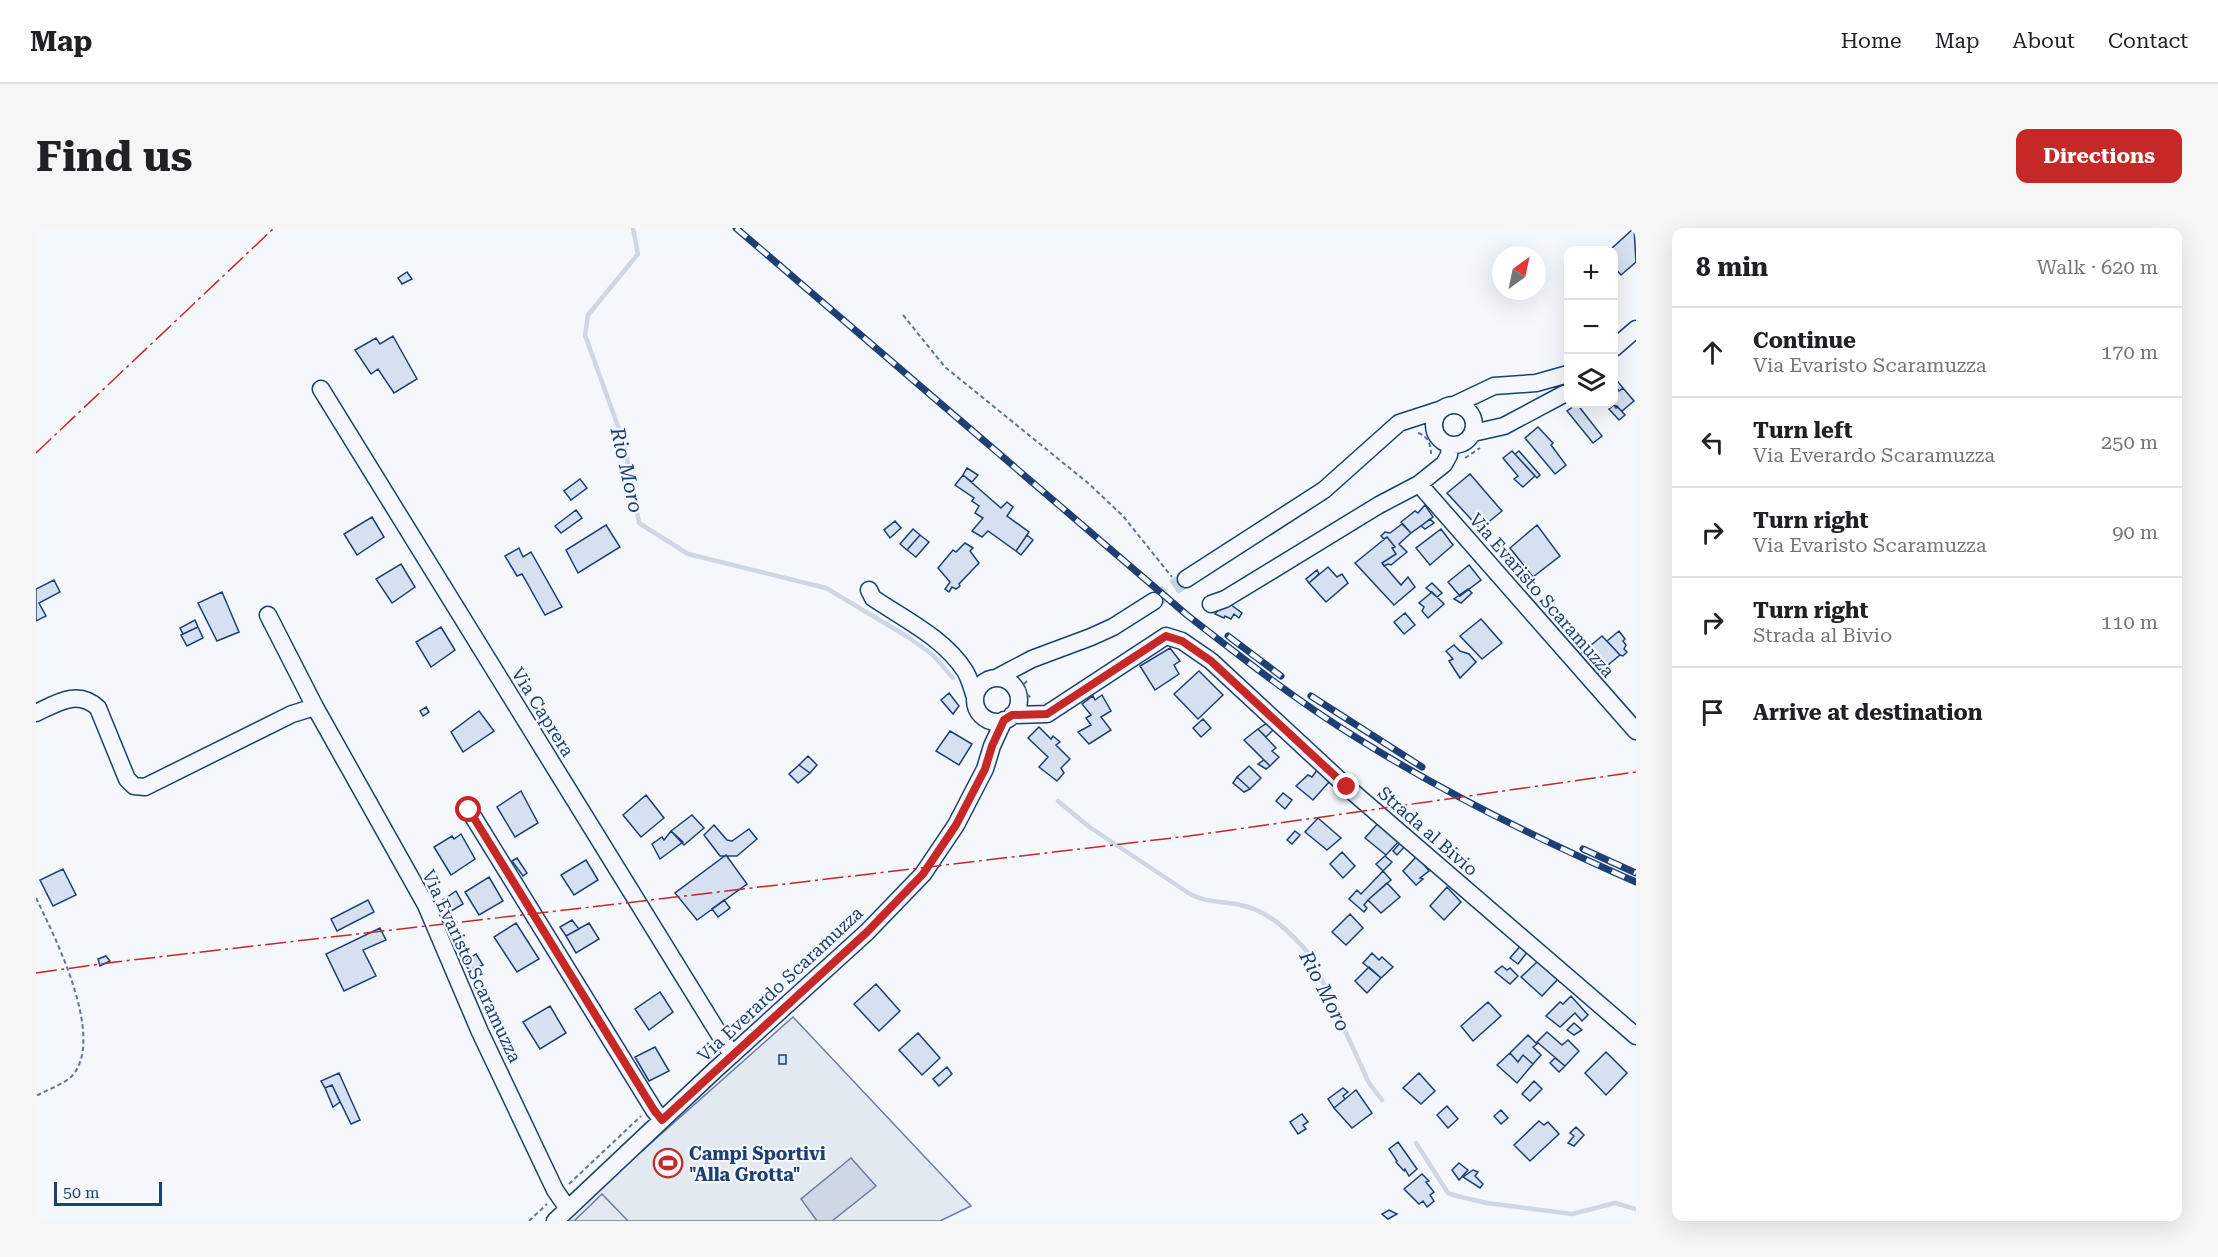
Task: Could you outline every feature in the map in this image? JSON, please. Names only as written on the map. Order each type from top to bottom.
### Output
[{"type":"street","points":[[1618,345],[1636,329]]},
{"type":"street","points":[[1186,579],[1324,490],[1391,429],[1412,426],[1494,386],[1536,383],[1564,375]]},
{"type":"street","points":[[1474,426],[1467,409],[1448,407],[1434,419],[1438,438],[1450,445],[1464,444],[1474,426],[1494,386]]},
{"type":"street","name":"Via Caprera","points":[[321,389],[732,1055]]},
{"type":"street","points":[[1474,426],[1504,426],[1564,394]]},
{"type":"street","points":[[1412,426],[1435,432]]},
{"type":"street","points":[[1211,604],[1225,599],[1419,484],[1444,464],[1449,455],[1450,445]]},
{"type":"street","name":"Via Evaristo Scaramuzza","points":[[1419,484],[1636,731]]},
{"type":"street","points":[[869,590],[873,598],[931,637],[952,655],[966,672],[978,711],[986,718],[995,721],[1017,705]]},
{"type":"street","points":[[975,697],[977,691],[991,680],[1026,671],[1050,652],[1081,642],[1113,627],[1154,601]]},
{"type":"street","name":"Via Evaristo Scaramuzza","points":[[268,615],[315,707],[426,905],[480,1032],[556,1193],[561,1215]]},
{"type":"street","name":"Strada al Bivio","points":[[1017,705],[1054,708],[1166,636],[1182,641],[1211,661],[1347,787],[1636,1036]]},
{"type":"street","points":[[992,746],[1017,705],[1026,671]]},
{"type":"street","points":[[966,672],[991,680],[1008,681],[1017,705]]},
{"type":"street","points":[[36,713],[69,698],[83,698],[92,702],[98,708],[127,779],[134,786],[145,788],[292,714],[315,707]]},
{"type":"street","points":[[986,718],[992,746]]},
{"type":"street","name":"Via Everardo Scaramuzza","points":[[561,1215],[867,932],[923,874],[956,825],[985,769],[992,746]]},
{"type":"street","points":[[469,810],[662,1120]]},
{"type":"path","points":[[903,315],[945,367],[1088,483],[1123,516],[1167,573]]},
{"type":"path","points":[[1412,426],[1430,442],[1431,453],[1427,462]]},
{"type":"path","points":[[1017,705],[1026,693],[1024,684],[1026,671]]},
{"type":"path","points":[[36,898],[69,974],[82,1016],[84,1033],[80,1065],[71,1077],[36,1096]]},
{"type":"path","points":[[529,1221],[556,1193],[644,1113]]},
{"type":"shaded area","points":[[793,1017],[971,1206],[940,1221],[563,1221]]},
{"type":"shaded area","points":[[851,1158],[876,1186],[832,1221],[817,1221],[801,1199]]},
{"type":"shaded area","points":[[602,1194],[628,1221],[574,1221]]},
{"type":"building","points":[[1634,228],[1636,262],[1621,275],[1618,272],[1618,246],[1614,246]]},
{"type":"building","points":[[407,272],[412,279],[402,284],[398,278]]},
{"type":"building","points":[[393,336],[417,379],[394,393],[378,369],[371,374],[355,350],[376,338],[380,344]]},
{"type":"building","points":[[1618,382],[1623,388],[1618,390]]},
{"type":"building","points":[[1623,388],[1634,401],[1622,411],[1618,408],[1618,390]]},
{"type":"building","points":[[1618,407],[1625,415],[1619,420],[1609,409]]},
{"type":"building","points":[[1571,408],[1580,408],[1602,436],[1593,443],[1567,411]]},
{"type":"building","points":[[1538,427],[1553,443],[1551,445],[1566,465],[1555,474],[1525,438]]},
{"type":"building","points":[[1512,451],[1535,476],[1523,487],[1514,479],[1518,476],[1503,458]]},
{"type":"building","points":[[1519,451],[1540,475],[1537,478],[1515,454]]},
{"type":"building","points":[[967,468],[978,475],[972,482],[963,475]]},
{"type":"building","points":[[1470,474],[1502,511],[1480,529],[1447,493]]},
{"type":"building","points":[[963,475],[1001,508],[1007,502],[1013,507],[1007,516],[1029,532],[1016,551],[988,531],[982,537],[972,531],[983,518],[975,513],[979,506],[972,501],[974,498],[955,485]]},
{"type":"building","points":[[580,479],[587,488],[571,500],[564,491]]},
{"type":"building","points":[[1425,505],[1433,517],[1411,533],[1401,522],[1415,511],[1418,513]]},
{"type":"building","points":[[576,510],[582,518],[561,533],[555,526]]},
{"type":"building","points":[[372,517],[384,537],[357,555],[344,534]]},
{"type":"building","points":[[1430,519],[1434,523],[1425,529],[1421,526]]},
{"type":"building","points":[[895,521],[901,528],[890,538],[884,530]]},
{"type":"building","points":[[1402,524],[1411,533],[1399,544],[1407,552],[1391,565],[1384,566],[1382,563],[1396,554],[1392,548],[1395,547],[1387,537],[1384,539],[1381,536],[1385,532],[1390,533]]},
{"type":"building","points":[[606,525],[620,547],[578,573],[566,550]]},
{"type":"building","points":[[1537,525],[1560,556],[1533,577],[1510,548]]},
{"type":"building","points":[[913,529],[920,535],[907,550],[900,544]]},
{"type":"building","points":[[1441,529],[1453,545],[1430,565],[1416,548]]},
{"type":"building","points":[[920,535],[929,542],[916,557],[907,550]]},
{"type":"building","points":[[1027,535],[1033,540],[1021,555],[1016,551]]},
{"type":"building","points":[[1387,537],[1395,547],[1392,548],[1396,554],[1382,563],[1401,585],[1408,577],[1415,587],[1394,605],[1355,563]]},
{"type":"building","points":[[965,543],[973,548],[970,551],[979,563],[959,584],[960,586],[956,589],[952,587],[949,592],[945,589],[950,582],[938,568],[953,550],[956,552]]},
{"type":"building","points":[[519,548],[523,557],[531,552],[562,607],[545,615],[522,574],[517,576],[505,556]]},
{"type":"building","points":[[401,564],[415,587],[392,603],[376,579]]},
{"type":"building","points":[[1469,565],[1481,580],[1460,596],[1448,582]]},
{"type":"building","points":[[1328,567],[1337,577],[1342,574],[1348,583],[1326,602],[1309,583]]},
{"type":"building","points":[[1317,570],[1319,574],[1309,583],[1306,579]]},
{"type":"building","points":[[54,580],[60,592],[39,603],[46,616],[36,621],[36,589]]},
{"type":"building","points":[[1432,583],[1442,593],[1437,597],[1426,588]]},
{"type":"building","points":[[1468,589],[1472,593],[1461,603],[1454,599]]},
{"type":"building","points":[[222,592],[239,632],[217,641],[198,603]]},
{"type":"building","points":[[1432,592],[1444,604],[1428,618],[1422,611],[1424,607],[1419,603]]},
{"type":"building","points":[[1226,601],[1242,613],[1239,618],[1234,614],[1231,619],[1215,614]]},
{"type":"building","points":[[1405,613],[1415,625],[1404,634],[1394,622]]},
{"type":"building","points":[[1481,619],[1502,643],[1482,659],[1460,636]]},
{"type":"building","points":[[195,620],[198,627],[183,634],[180,628]]},
{"type":"building","points":[[198,627],[203,638],[187,646],[181,635]]},
{"type":"building","points":[[441,627],[455,650],[431,667],[416,642]]},
{"type":"building","points":[[1619,631],[1626,645],[1624,649],[1627,652],[1623,656],[1607,641]]},
{"type":"building","points":[[1602,636],[1620,655],[1596,675],[1578,656]]},
{"type":"building","points":[[1454,645],[1460,651],[1469,654],[1476,662],[1460,678],[1449,661],[1453,659],[1446,651]]},
{"type":"building","points":[[1170,648],[1180,661],[1174,665],[1179,674],[1155,690],[1140,666]]},
{"type":"building","points":[[1199,671],[1223,695],[1198,719],[1174,694]]},
{"type":"building","points":[[949,693],[959,706],[953,714],[941,700]]},
{"type":"building","points":[[1102,695],[1111,711],[1101,717],[1111,730],[1089,744],[1078,732],[1091,725],[1086,718],[1091,715],[1082,704],[1093,696],[1095,700]]},
{"type":"building","points":[[426,707],[429,712],[423,716],[420,711]]},
{"type":"building","points":[[479,711],[494,731],[463,752],[451,732]]},
{"type":"building","points":[[1203,719],[1211,728],[1201,737],[1193,728]]},
{"type":"building","points":[[1267,723],[1274,729],[1266,737],[1258,729]]},
{"type":"building","points":[[1039,727],[1051,739],[1053,736],[1060,742],[1056,745],[1070,759],[1061,768],[1064,773],[1057,781],[1039,767],[1048,757],[1028,738]]},
{"type":"building","points":[[1258,729],[1276,748],[1272,751],[1279,757],[1270,766],[1244,740]]},
{"type":"building","points":[[950,731],[972,744],[959,765],[936,751]]},
{"type":"building","points":[[808,756],[817,765],[810,773],[799,765]]},
{"type":"building","points":[[1264,760],[1270,766],[1266,769],[1258,764]]},
{"type":"building","points":[[799,765],[810,773],[798,783],[789,774]]},
{"type":"building","points":[[1249,766],[1261,778],[1250,789],[1237,777]]},
{"type":"building","points":[[1317,770],[1330,781],[1313,800],[1296,786],[1308,775],[1312,777]]},
{"type":"building","points":[[1237,777],[1250,789],[1244,792],[1233,783]]},
{"type":"building","points":[[521,791],[538,823],[515,837],[497,807]]},
{"type":"building","points":[[1283,793],[1292,800],[1285,809],[1276,801]]},
{"type":"building","points":[[646,795],[664,818],[641,837],[623,815]]},
{"type":"building","points":[[692,815],[704,828],[684,845],[671,831]]},
{"type":"building","points":[[1318,818],[1341,838],[1327,850],[1305,832]]},
{"type":"building","points":[[1380,821],[1401,839],[1386,855],[1365,838]]},
{"type":"building","points":[[714,825],[727,840],[732,841],[749,829],[757,839],[737,856],[720,856],[704,835]]},
{"type":"building","points":[[671,831],[683,842],[660,859],[652,844],[662,837],[664,840]]},
{"type":"building","points":[[1295,831],[1300,835],[1292,844],[1287,840]]},
{"type":"building","points":[[461,834],[475,859],[451,875],[434,847],[452,836],[454,839]]},
{"type":"building","points":[[1402,841],[1406,845],[1397,855],[1393,851]]},
{"type":"building","points":[[1342,852],[1355,866],[1343,878],[1330,864]]},
{"type":"building","points":[[726,855],[747,884],[697,920],[675,893]]},
{"type":"building","points":[[1385,856],[1392,862],[1383,871],[1376,864]]},
{"type":"building","points":[[1417,856],[1429,871],[1420,878],[1423,879],[1416,885],[1403,871]]},
{"type":"building","points":[[517,858],[527,873],[523,876],[512,861]]},
{"type":"building","points":[[586,860],[598,880],[574,895],[561,875]]},
{"type":"building","points":[[63,869],[76,895],[53,906],[40,880]]},
{"type":"building","points":[[1383,871],[1391,880],[1368,900],[1364,905],[1367,908],[1364,912],[1349,899],[1357,890],[1361,894]]},
{"type":"building","points":[[489,877],[503,901],[479,915],[465,892]]},
{"type":"building","points":[[1387,883],[1400,897],[1381,913],[1368,900]]},
{"type":"building","points":[[1447,887],[1461,902],[1444,920],[1430,906]]},
{"type":"building","points":[[456,891],[463,904],[451,911],[443,900]]},
{"type":"building","points":[[368,900],[374,912],[337,931],[331,919]]},
{"type":"building","points":[[724,900],[730,908],[718,917],[712,909]]},
{"type":"building","points":[[1350,914],[1363,928],[1346,945],[1332,932]]},
{"type":"building","points":[[572,920],[579,929],[566,936],[560,927]]},
{"type":"building","points":[[516,923],[539,959],[517,972],[494,937]]},
{"type":"building","points":[[589,923],[599,939],[576,953],[566,936]]},
{"type":"building","points":[[380,928],[386,940],[363,950],[376,976],[344,991],[326,954]]},
{"type":"building","points":[[1522,944],[1529,950],[1518,964],[1510,958]]},
{"type":"building","points":[[1372,953],[1379,960],[1382,957],[1393,967],[1381,978],[1363,963]]},
{"type":"building","points":[[476,954],[483,965],[469,970],[464,962]]},
{"type":"building","points":[[106,956],[110,961],[100,966],[98,959]]},
{"type":"building","points":[[1538,961],[1558,979],[1542,996],[1521,977]]},
{"type":"building","points":[[1502,966],[1507,970],[1510,968],[1518,976],[1510,984],[1495,972]]},
{"type":"building","points":[[1369,967],[1381,978],[1367,993],[1355,981]]},
{"type":"building","points":[[876,984],[900,1011],[879,1031],[854,1004]]},
{"type":"building","points":[[660,992],[673,1012],[649,1030],[635,1009]]},
{"type":"building","points":[[1571,996],[1588,1015],[1582,1021],[1575,1013],[1560,1027],[1546,1016],[1560,1002],[1563,1004]]},
{"type":"building","points":[[1488,1002],[1501,1016],[1473,1041],[1461,1026]]},
{"type":"building","points":[[550,1006],[566,1033],[540,1049],[523,1022]]},
{"type":"building","points":[[1574,1023],[1582,1030],[1574,1035],[1567,1030]]},
{"type":"building","points":[[1547,1032],[1562,1045],[1568,1040],[1579,1051],[1565,1066],[1537,1042]]},
{"type":"building","points":[[918,1033],[940,1058],[922,1075],[899,1050]]},
{"type":"building","points":[[1528,1035],[1537,1044],[1533,1047],[1541,1055],[1533,1064],[1523,1055],[1518,1062],[1510,1053]]},
{"type":"building","points":[[655,1047],[669,1071],[649,1081],[635,1057]]},
{"type":"building","points":[[1606,1052],[1627,1073],[1606,1095],[1585,1073]]},
{"type":"building","points":[[1510,1053],[1518,1062],[1523,1055],[1533,1064],[1517,1083],[1497,1065]]},
{"type":"building","points":[[779,1055],[786,1055],[786,1064],[779,1064]]},
{"type":"building","points":[[1555,1058],[1565,1066],[1559,1072],[1550,1063]]},
{"type":"building","points":[[947,1067],[952,1074],[939,1086],[933,1079]]},
{"type":"building","points":[[339,1073],[360,1120],[351,1124],[332,1085],[325,1088],[321,1081]]},
{"type":"building","points":[[1419,1073],[1435,1091],[1421,1104],[1403,1088]]},
{"type":"building","points":[[1534,1081],[1542,1089],[1530,1101],[1522,1094]]},
{"type":"building","points":[[332,1085],[340,1102],[333,1107],[325,1088]]},
{"type":"building","points":[[1343,1088],[1348,1092],[1343,1096],[1345,1099],[1334,1108],[1328,1099]]},
{"type":"building","points":[[1356,1090],[1372,1113],[1352,1128],[1334,1108]]},
{"type":"building","points":[[1447,1106],[1458,1119],[1448,1128],[1437,1115]]},
{"type":"building","points":[[1501,1110],[1508,1118],[1501,1124],[1494,1116]]},
{"type":"building","points":[[1302,1114],[1308,1122],[1303,1125],[1306,1129],[1298,1134],[1290,1122]]},
{"type":"building","points":[[1539,1121],[1544,1125],[1548,1122],[1559,1134],[1530,1161],[1514,1145]]},
{"type":"building","points":[[1576,1127],[1584,1135],[1574,1146],[1568,1143],[1574,1136],[1570,1133]]},
{"type":"building","points":[[1398,1142],[1417,1169],[1409,1176],[1405,1169],[1404,1171],[1396,1162],[1389,1149]]},
{"type":"building","points":[[1459,1163],[1468,1170],[1459,1180],[1452,1170]]},
{"type":"building","points":[[1473,1170],[1478,1172],[1475,1176],[1483,1184],[1480,1188],[1463,1177]]},
{"type":"building","points":[[1422,1174],[1429,1181],[1426,1182],[1434,1192],[1430,1195],[1434,1201],[1427,1207],[1423,1201],[1419,1204],[1404,1189]]},
{"type":"building","points":[[1389,1210],[1397,1214],[1388,1219],[1382,1214]]},
{"type":"waterway","name":"Rio Moro","points":[[633,228],[638,254],[588,315],[585,335],[624,443],[639,523],[688,554],[826,588],[908,637],[933,655],[953,678]]},
{"type":"waterway","name":"Rio Moro","points":[[1058,801],[1088,826],[1190,894],[1261,912],[1296,939],[1311,956],[1369,1083],[1382,1100]]},
{"type":"waterway","name":"Rio Moro","points":[[1416,1143],[1448,1193],[1457,1196],[1487,1203],[1572,1214],[1615,1203],[1636,1209]]},
{"type":"tunnel","points":[[1154,601],[1186,579]]},
{"type":"railway","points":[[736,228],[1187,615],[1270,679],[1391,759],[1459,797],[1564,850],[1636,882]]},
{"type":"railway","points":[[1228,636],[1281,676]]},
{"type":"railway","points":[[1311,696],[1422,767]]},
{"type":"railway","points":[[1583,849],[1636,873]]},
{"type":"power","points":[[36,453],[274,228]]},
{"type":"power","points":[[36,973],[1189,836],[1636,772]]},
{"type":"place","name":"Campi Sportivi \"Alla Grotta\"","points":[[668,1163]]},
{"type":"route","points":[[469,810],[662,1120],[867,932],[923,874],[956,825],[985,769],[1004,720],[1012,715],[1047,714],[1166,636],[1182,641],[1211,661],[1347,787]]}]
